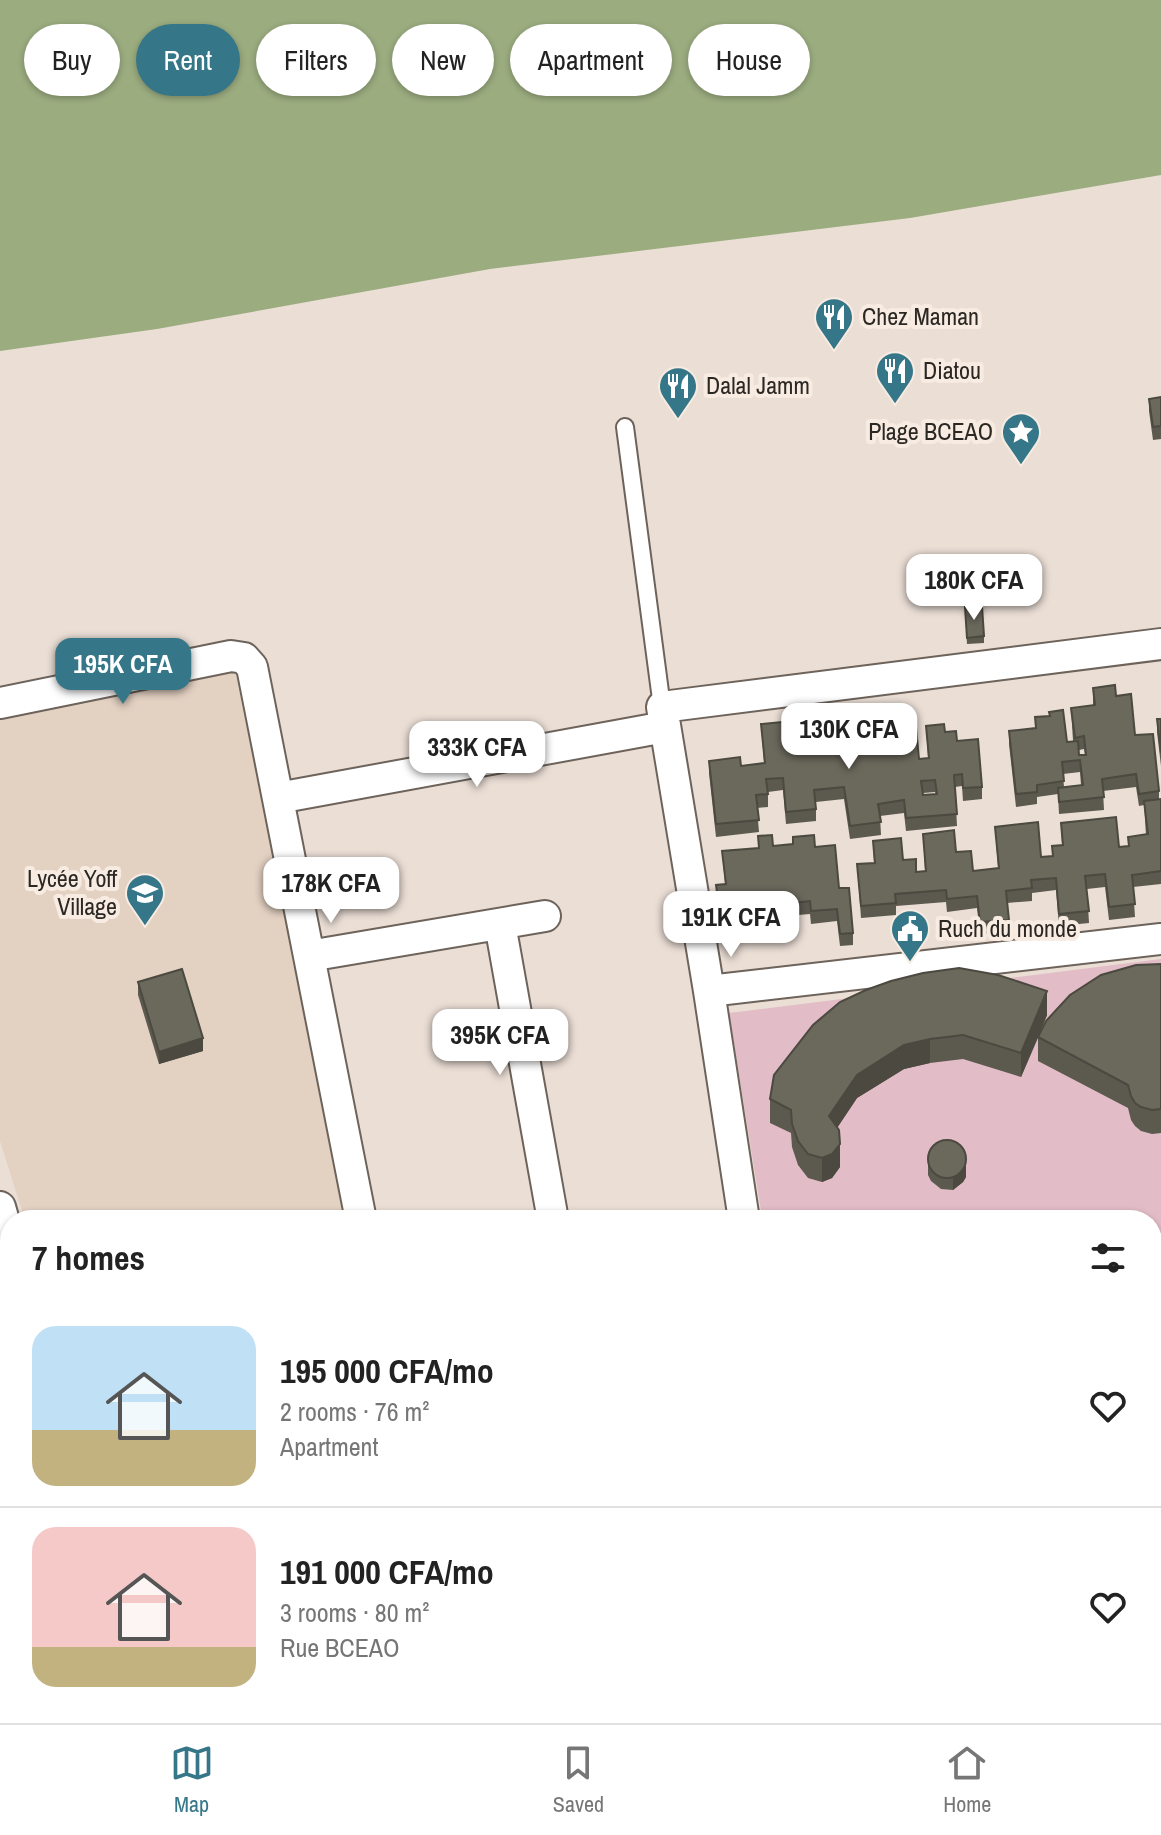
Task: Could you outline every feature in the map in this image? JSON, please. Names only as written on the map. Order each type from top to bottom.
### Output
[{"type":"street","points":[[278,798],[664,717],[1161,644]]},
{"type":"street","points":[[0,703],[231,656],[244,658],[252,667],[359,1210]]},
{"type":"street","points":[[664,717],[742,1210]]},
{"type":"street","points":[[309,956],[545,916]]},
{"type":"street","points":[[500,924],[551,1210]]},
{"type":"street","points":[[709,991],[1161,939]]},
{"type":"lane","points":[[625,427],[664,717]]},
{"type":"shaded area","points":[[0,0],[1161,0],[1161,175],[910,218],[490,269],[157,329],[0,351]]},
{"type":"shaded area","name":"Lycée Yoff Village","points":[[234,666],[348,1210],[22,1210],[0,1141],[0,713]]},
{"type":"shaded area","points":[[1161,959],[1161,1210],[761,1210],[729,1013]]},
{"type":"building","points":[[1161,397],[1161,426],[1153,427],[1149,399]]},
{"type":"building","points":[[982,606],[984,636],[967,638],[965,607]]},
{"type":"building","points":[[1115,685],[1116,696],[1131,694],[1135,735],[1153,734],[1159,791],[1139,794],[1136,774],[1102,779],[1104,797],[1059,802],[1058,788],[1083,785],[1080,760],[1062,762],[1064,781],[1037,785],[1037,792],[1016,794],[1009,731],[1036,728],[1035,717],[1050,716],[1049,712],[1063,710],[1067,742],[1078,741],[1079,755],[1086,755],[1084,736],[1075,738],[1071,708],[1095,705],[1093,688]]},
{"type":"building","points":[[905,706],[907,726],[916,727],[919,759],[929,758],[926,726],[944,724],[945,732],[956,731],[957,741],[978,739],[982,787],[963,788],[962,774],[954,775],[957,814],[906,818],[904,800],[878,804],[881,822],[850,826],[844,787],[814,790],[816,809],[786,812],[783,778],[766,779],[768,794],[756,795],[759,820],[716,824],[709,761],[740,757],[741,766],[765,763],[761,724],[792,721],[794,738],[812,736],[810,713],[837,710],[841,756],[888,751],[883,709]],"holes":[[[935,780],[937,794],[923,795],[921,781]]]},
{"type":"building","points":[[1157,719],[1161,719],[1161,753]]},
{"type":"building","points":[[1161,799],[1161,871],[1132,875],[1135,904],[1109,907],[1105,874],[1085,876],[1089,911],[1059,914],[1056,878],[1031,880],[1032,888],[1006,891],[1009,920],[980,922],[977,896],[947,899],[946,890],[895,894],[896,903],[861,906],[857,864],[875,863],[873,841],[901,838],[903,860],[916,859],[916,872],[926,871],[923,834],[954,830],[956,852],[971,851],[973,871],[999,868],[995,827],[1038,822],[1041,857],[1053,856],[1052,846],[1063,845],[1061,823],[1116,817],[1119,847],[1129,846],[1128,837],[1148,834],[1144,801]]},
{"type":"building","points":[[772,835],[773,846],[793,844],[793,837],[814,835],[815,847],[835,845],[839,888],[849,888],[853,933],[840,934],[837,909],[811,911],[810,901],[785,904],[786,920],[761,923],[760,914],[731,918],[729,899],[718,900],[716,885],[726,884],[722,851],[759,848],[758,836]]},
{"type":"building","points":[[1161,964],[1161,1109],[1152,1110],[1135,1103],[1128,1085],[1038,1037],[1046,1021],[1070,995],[1101,975],[1136,965]]},
{"type":"building","points":[[959,968],[998,975],[1047,991],[1021,1053],[963,1035],[904,1045],[857,1075],[829,1116],[839,1130],[840,1144],[832,1154],[822,1158],[808,1154],[798,1141],[791,1110],[770,1099],[774,1075],[813,1025],[840,1002],[866,990],[923,973]]},
{"type":"building","points":[[182,969],[203,1038],[159,1052],[138,982]]},
{"type":"building","points":[[947,1140],[960,1146],[966,1159],[960,1172],[947,1178],[934,1172],[928,1159],[934,1146]]},
{"type":"place","name":"Chez Maman","points":[[834,351]]},
{"type":"place","name":"Diatou","points":[[895,405]]},
{"type":"place","name":"Dalal Jamm","points":[[678,420]]},
{"type":"place","name":"Plage BCEAO","points":[[1021,466]]},
{"type":"place","name":"Lycée Yoff Village","points":[[145,927]]},
{"type":"place","name":"Ruch du monde","points":[[910,963]]}]
